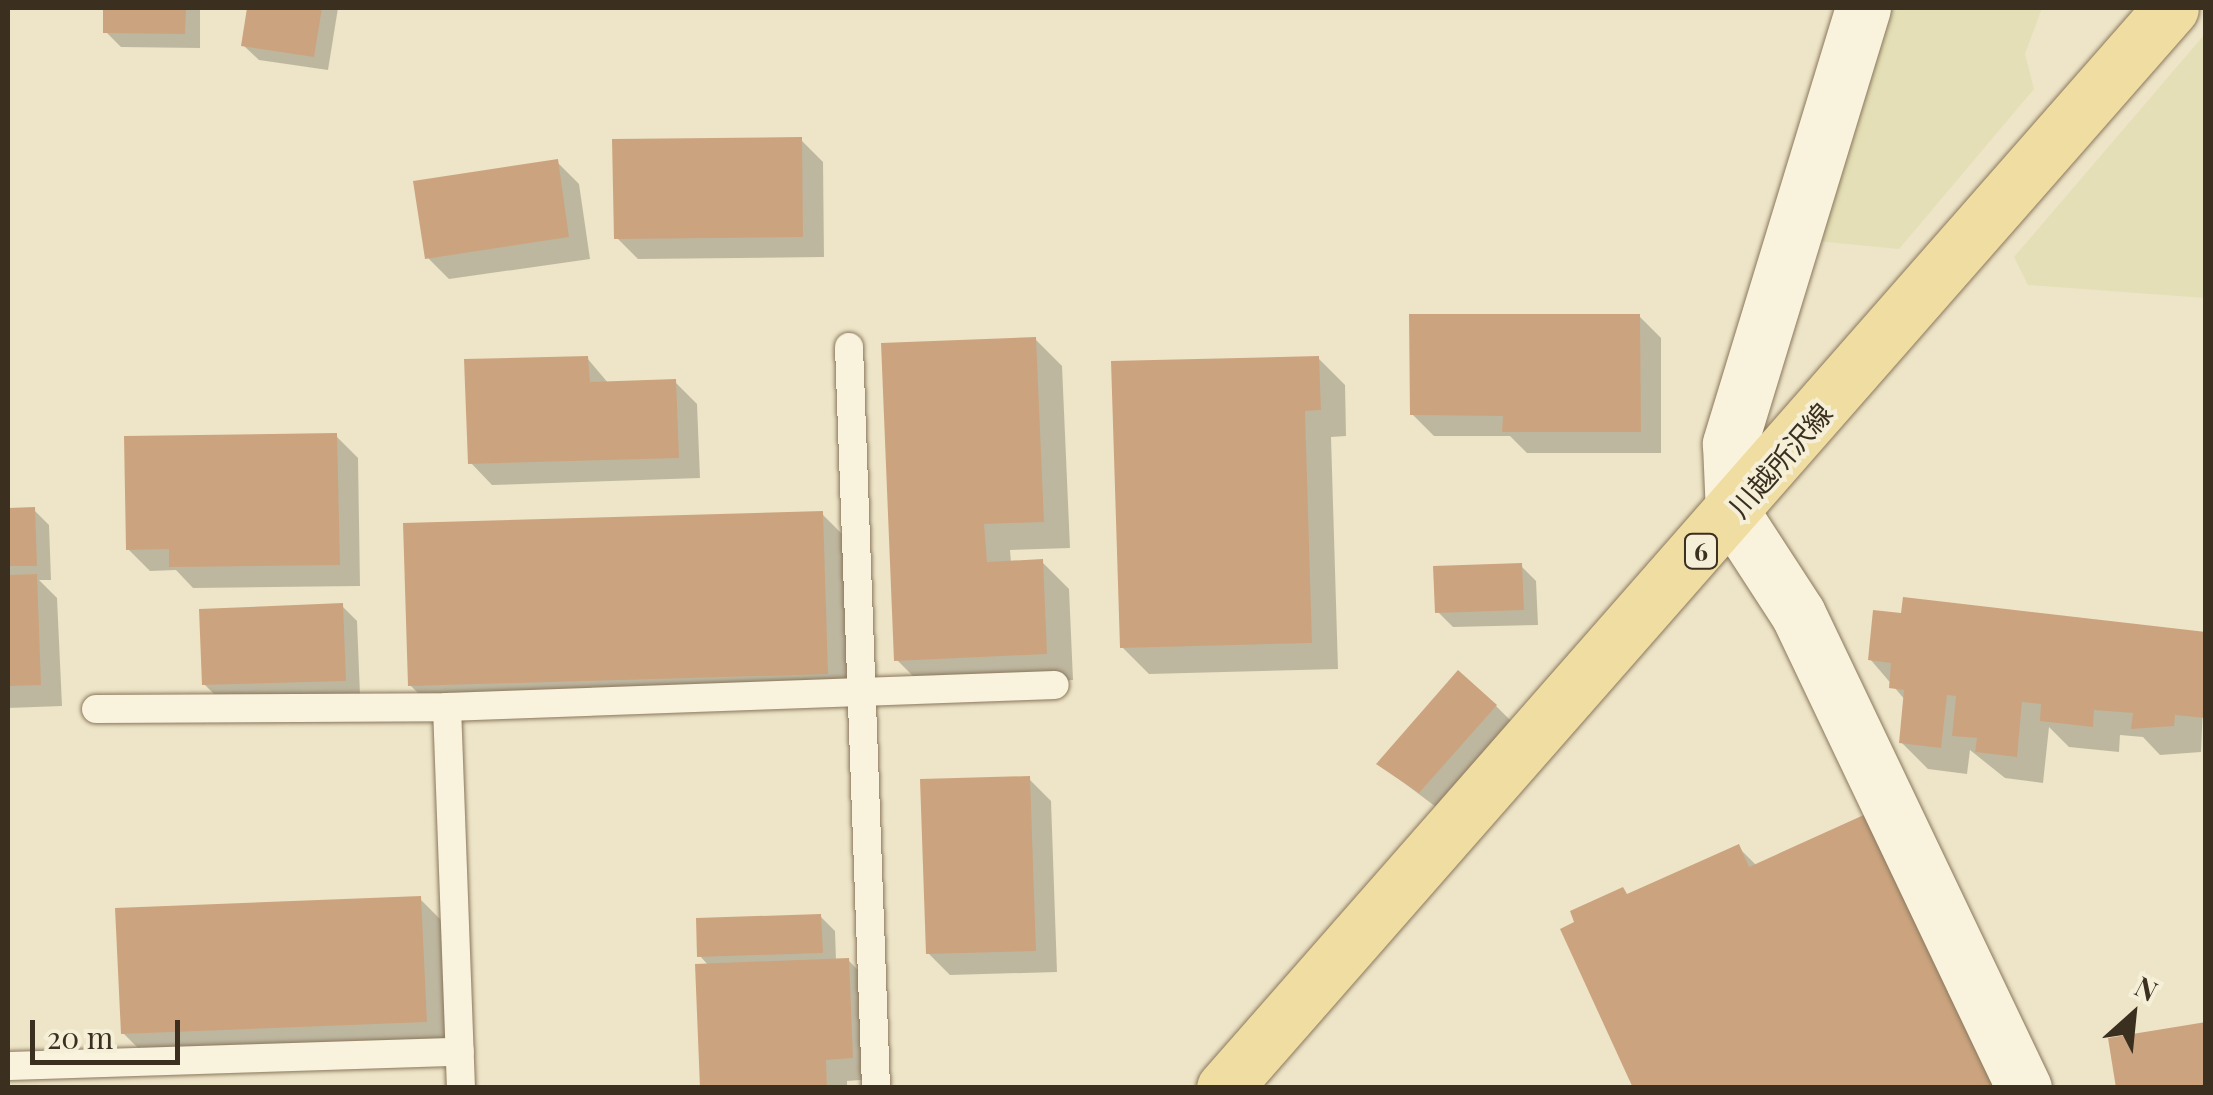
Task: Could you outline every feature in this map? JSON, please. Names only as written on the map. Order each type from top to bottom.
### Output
[{"type":"main road","name":"川越所沢線","points":[[1224,1088],[1733,514],[2171,8]]},
{"type":"street","points":[[1863,8],[1730,444],[1733,514],[1798,614],[2024,1088]]},
{"type":"lane","points":[[849,347],[876,1088]]},
{"type":"lane","points":[[96,709],[447,707],[1055,685]]},
{"type":"lane","points":[[447,707],[461,1088]]},
{"type":"lane","points":[[8,1066],[460,1052]]},
{"type":"shaded area","points":[[1882,8],[2042,8],[2025,54],[2034,89],[1899,249],[1816,241]]},
{"type":"shaded area","points":[[2205,34],[2205,298],[2028,285],[2014,257]]},
{"type":"building","points":[[103,8],[186,8],[185,34],[103,33]]},
{"type":"building","points":[[247,8],[322,8],[314,57],[241,46]]},
{"type":"building","points":[[802,137],[803,237],[614,239],[612,139]]},
{"type":"building","points":[[558,159],[569,237],[425,259],[413,181]]},
{"type":"building","points":[[1409,314],[1640,314],[1641,432],[1502,432],[1503,416],[1410,415]]},
{"type":"building","points":[[1036,337],[1044,522],[984,524],[987,562],[1043,559],[1047,654],[894,661],[881,343]]},
{"type":"building","points":[[588,356],[590,382],[676,379],[679,458],[468,464],[464,359]]},
{"type":"building","points":[[1319,356],[1321,410],[1305,411],[1312,643],[1120,648],[1111,361]]},
{"type":"building","points":[[337,433],[340,565],[169,567],[169,549],[126,550],[124,436]]},
{"type":"building","points":[[35,507],[37,566],[8,566],[8,508]]},
{"type":"building","points":[[823,511],[828,674],[408,686],[403,523]]},
{"type":"building","points":[[1522,563],[1524,610],[1435,613],[1433,566]]},
{"type":"building","points":[[37,574],[41,685],[8,686],[8,575]]},
{"type":"building","points":[[1903,597],[2206,632],[2206,718],[2175,715],[2174,726],[2131,729],[2133,713],[2094,710],[2093,727],[2040,721],[2041,704],[2022,702],[2017,757],[1975,752],[1977,738],[1952,736],[1956,696],[1947,695],[1941,748],[1899,743],[1904,690],[1889,688],[1891,663],[1868,660],[1873,610],[1901,613]]},
{"type":"building","points":[[343,603],[346,681],[202,685],[199,609]]},
{"type":"building","points":[[1458,670],[1497,705],[1419,793],[1376,764]]},
{"type":"building","points":[[1030,776],[1036,951],[926,954],[920,779]]},
{"type":"building","points":[[1866,814],[1996,1088],[1633,1088],[1560,929],[1574,922],[1570,911],[1623,887],[1627,894],[1739,844],[1749,867]]},
{"type":"building","points":[[421,896],[427,1022],[121,1034],[115,908]]},
{"type":"building","points":[[821,914],[823,953],[697,957],[696,918]]},
{"type":"building","points":[[849,958],[853,1058],[826,1060],[827,1088],[700,1088],[695,964]]},
{"type":"building","points":[[2206,1022],[2206,1088],[2116,1088],[2108,1038]]}]
